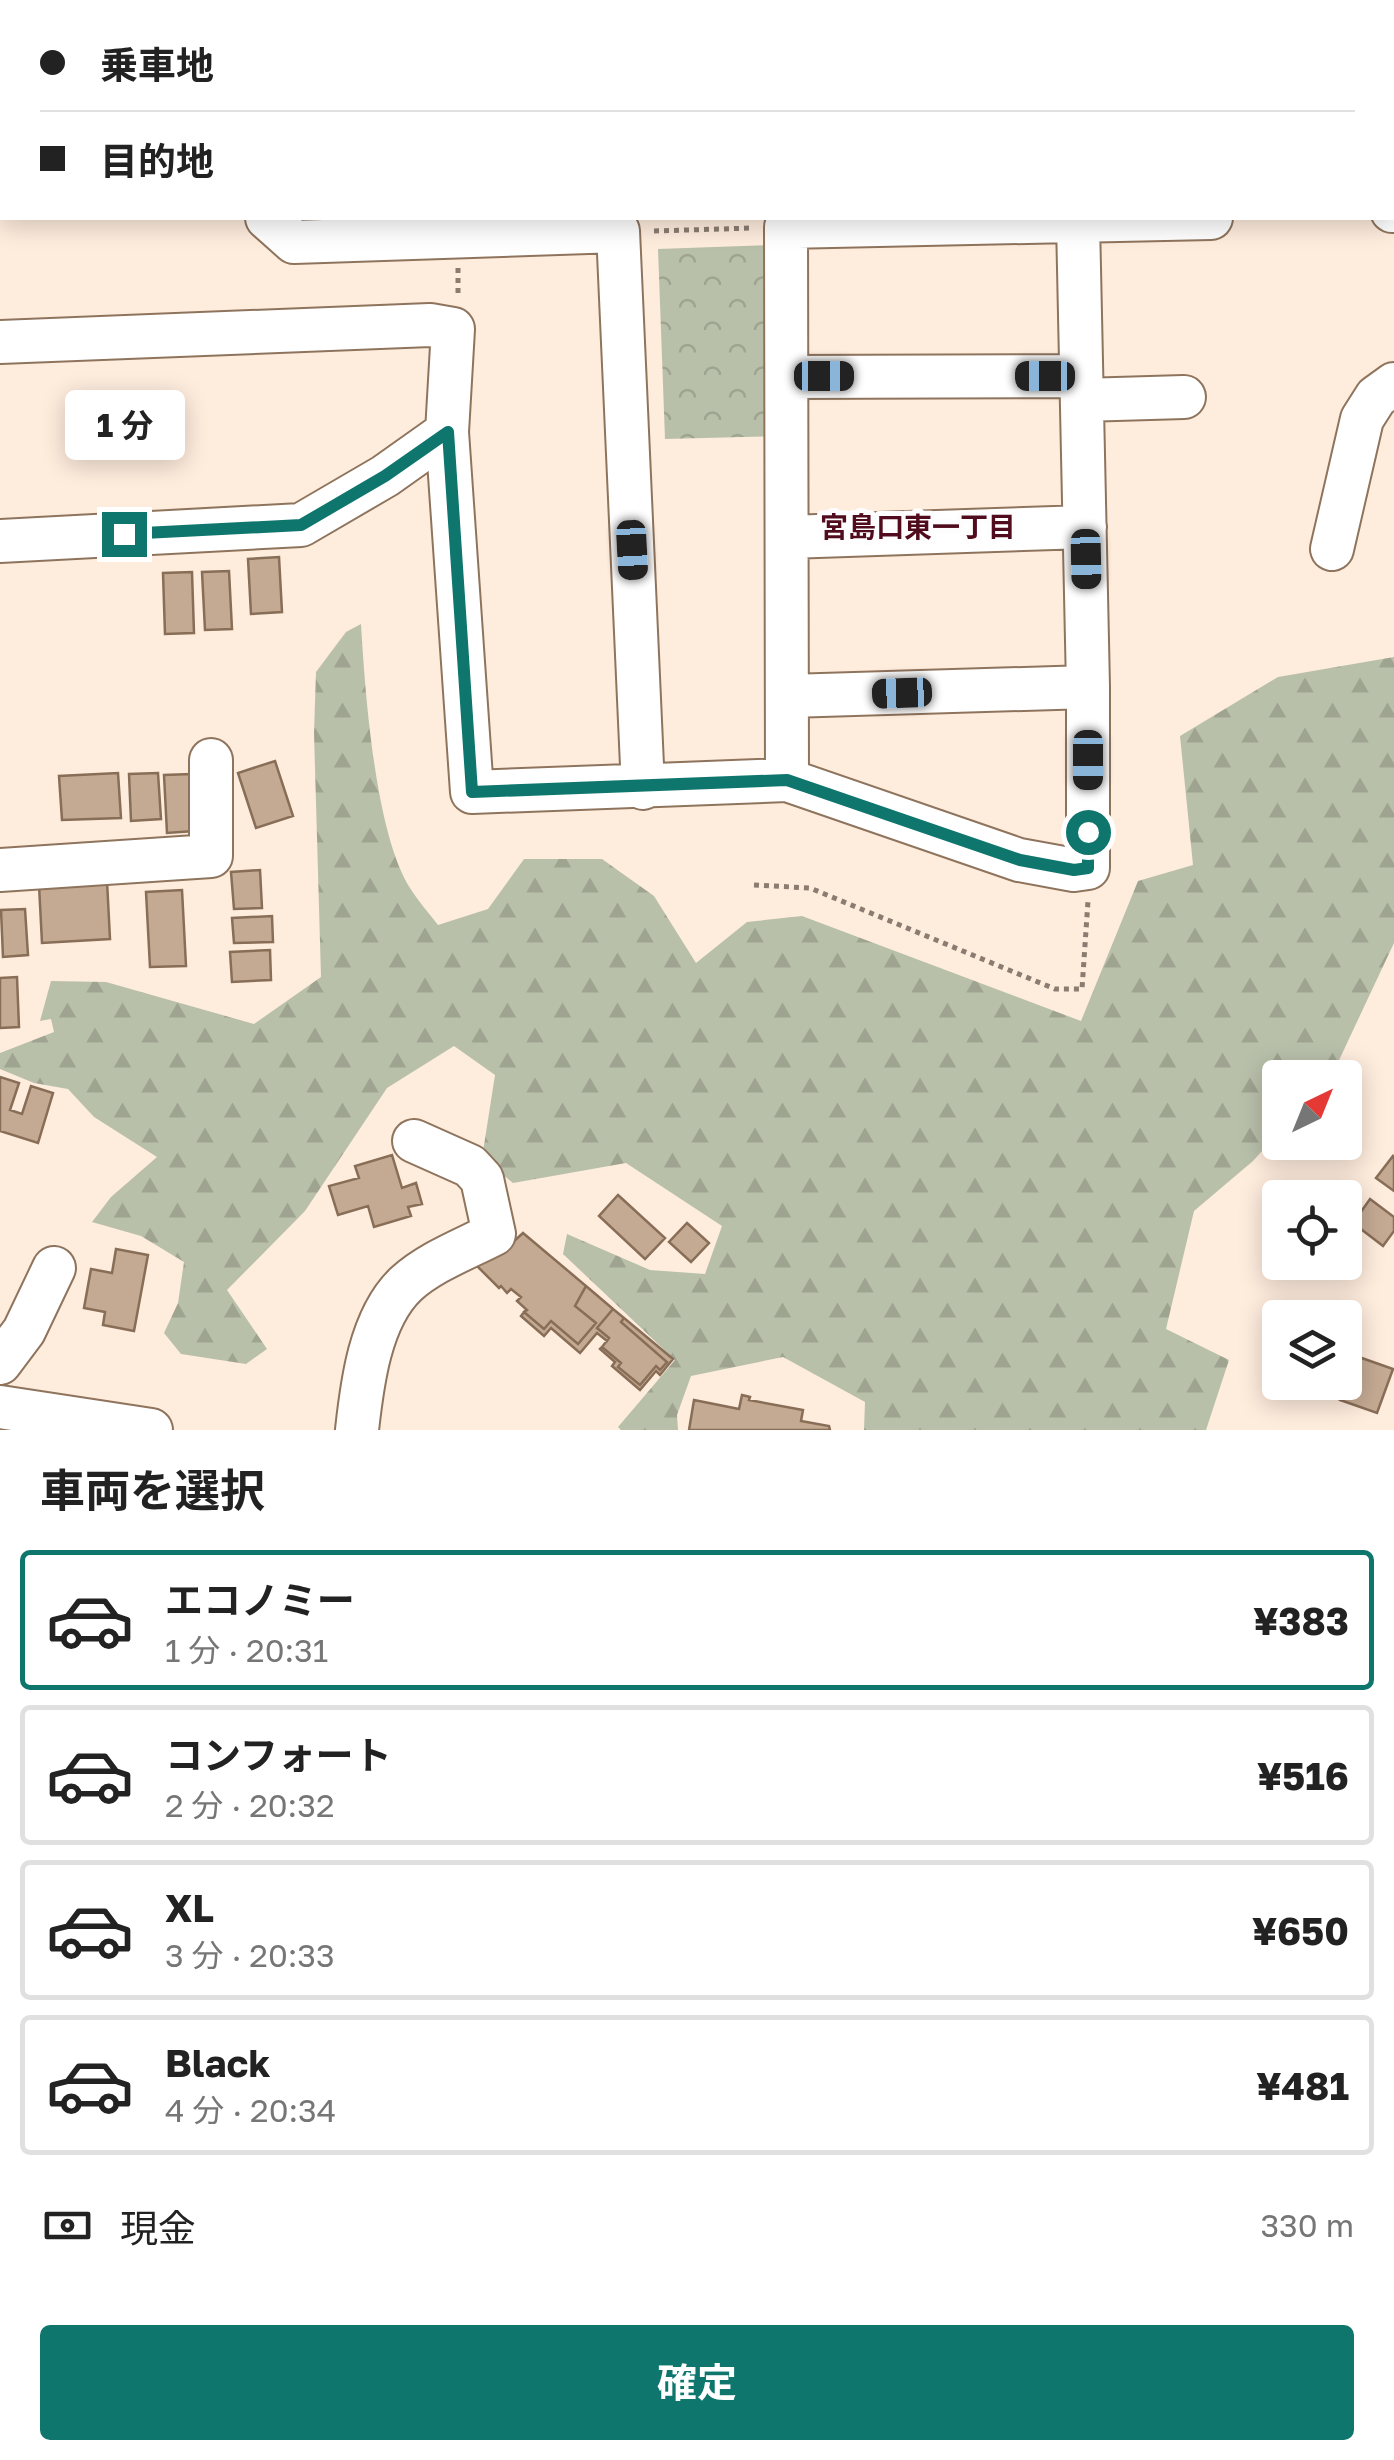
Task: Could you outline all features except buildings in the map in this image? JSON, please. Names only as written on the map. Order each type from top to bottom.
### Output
[{"type":"street","points":[[269,220],[294,242],[618,232],[642,788]]},
{"type":"street","points":[[787,780],[786,227],[923,221],[1144,220]]},
{"type":"street","points":[[0,342],[430,326],[453,329],[448,432],[472,792],[787,780],[1020,860],[1074,870],[1088,868],[1078,222]]},
{"type":"street","points":[[787,376],[1082,388],[1184,397]]},
{"type":"street","points":[[1332,549],[1362,418],[1376,397],[1394,384]]},
{"type":"street","points":[[0,541],[301,525],[385,476],[448,432]]},
{"type":"street","points":[[788,537],[1085,527]]},
{"type":"street","points":[[789,696],[1088,687]]},
{"type":"street","points":[[0,870],[212,856],[211,760]]},
{"type":"street","points":[[357,1430],[374,1342],[388,1306],[422,1272],[494,1234],[482,1180],[470,1166],[414,1141]]},
{"type":"street","points":[[0,1363],[24,1331],[54,1268]]},
{"type":"street","points":[[0,1407],[151,1430]]},
{"type":"path","points":[[618,232],[786,227]]},
{"type":"path","points":[[458,237],[458,316]]},
{"type":"path","points":[[754,885],[810,888],[1055,989],[1082,988],[1088,868]]},
{"type":"green space","points":[[772,245],[780,436],[665,439],[658,249]]},
{"type":"green space","points":[[361,624],[374,760],[388,833],[410,888],[438,925],[488,909],[524,859],[602,859],[654,896],[696,963],[747,922],[802,916],[1081,1021],[1138,881],[1193,865],[1180,736],[1278,677],[1394,657],[1394,943],[1339,1060],[1262,1060],[1262,1151],[1194,1211],[1166,1329],[1229,1360],[1206,1430],[864,1430],[865,1402],[783,1357],[691,1376],[677,1415],[678,1430],[621,1430],[618,1427],[675,1360],[563,1254],[567,1234],[650,1270],[705,1274],[722,1226],[626,1163],[513,1183],[482,1158],[495,1075],[454,1046],[387,1088],[305,1211],[227,1290],[267,1349],[246,1364],[181,1354],[164,1333],[178,1303],[184,1262],[141,1236],[92,1222],[111,1197],[157,1157],[94,1117],[68,1089],[34,1083],[0,1069],[0,1053],[54,1032],[51,1019],[40,1021],[51,981],[106,982],[254,1024],[321,977],[316,672],[346,632]]},
{"type":"district","name":"宮島口東一丁目","points":[[918,526]]},
{"type":"route","points":[[124,534],[301,525],[385,476],[448,432],[472,792],[787,780],[1020,860],[1074,870],[1088,868],[1088,832]]}]
